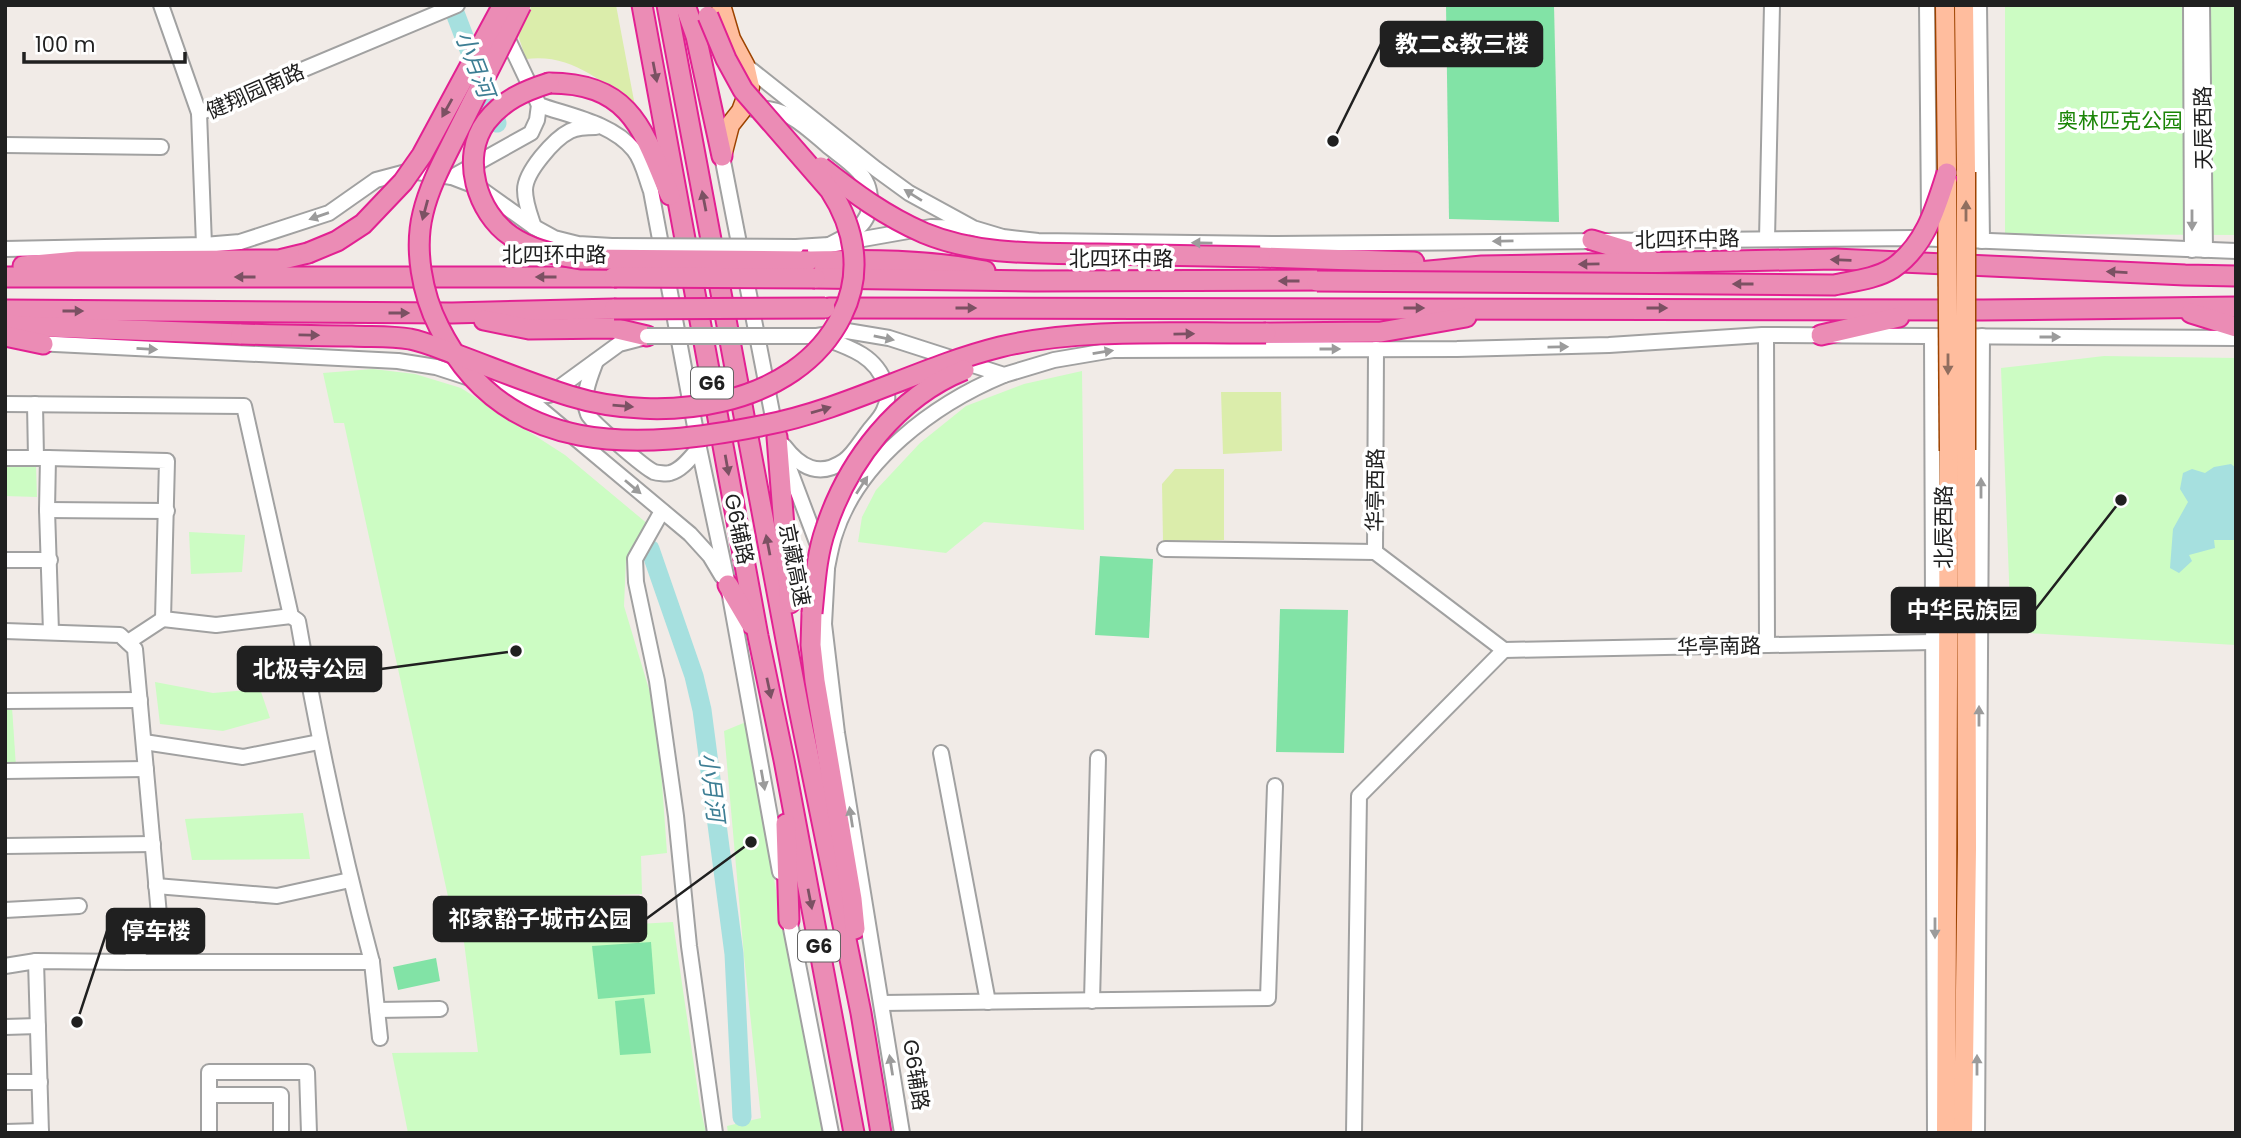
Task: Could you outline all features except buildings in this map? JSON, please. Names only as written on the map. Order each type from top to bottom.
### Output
[{"type":"highway","points":[[5,267],[78,261],[279,260],[308,253],[338,241],[363,225],[403,182],[422,155],[503,5]]},
{"type":"highway","points":[[521,5],[431,191],[423,213],[421,262],[425,291],[435,318],[447,344],[467,371],[502,404],[528,419],[556,430],[608,440],[692,438],[767,425],[831,407],[1000,347],[1065,337],[1108,334],[1381,332],[1515,308]]},
{"type":"highway","name":"G6","points":[[642,5],[758,636],[854,1133]]},
{"type":"highway","name":"京藏高速","points":[[667,5],[799,709],[861,1013],[881,1133]]},
{"type":"highway","points":[[685,5],[696,36],[722,156]]},
{"type":"highway","points":[[5,323],[20,326],[411,339],[569,396],[615,405],[696,407],[760,391],[803,365],[830,337],[847,305],[852,287],[854,250],[851,233],[830,190],[743,90],[726,59],[712,9]]},
{"type":"highway","points":[[685,232],[656,161],[631,114],[613,99],[593,88],[571,83],[549,83],[523,91],[503,104],[485,124],[475,148],[474,174],[481,201],[495,222],[512,237],[559,256],[582,259],[806,262]]},
{"type":"highway","points":[[779,133],[866,202],[927,234],[960,244],[1038,253],[1482,265]]},
{"type":"highway","points":[[1317,281],[1834,285],[1865,279],[1892,269],[1912,251],[1933,219],[1956,172]]},
{"type":"highway","points":[[1592,240],[1665,262]]},
{"type":"highway","name":"北四环中路","points":[[5,277],[614,277],[806,262],[1034,281],[1317,281],[1482,265],[1835,259],[2236,275]]},
{"type":"highway","points":[[2185,275],[2236,265]]},
{"type":"highway","points":[[2174,307],[2236,327]]},
{"type":"highway","points":[[5,310],[452,313],[825,308],[2236,307]]},
{"type":"highway","points":[[1821,335],[1932,309]]},
{"type":"highway","points":[[452,313],[529,329],[613,328],[647,337]]},
{"type":"highway","points":[[861,1013],[852,899],[814,681],[811,645],[816,568],[825,530],[851,469],[898,412],[922,393],[950,376],[994,358],[1108,334]]},
{"type":"highway","points":[[5,336],[43,344]]},
{"type":"highway","points":[[777,437],[799,709]]},
{"type":"highway","points":[[728,585],[758,636]]},
{"type":"highway","points":[[784,760],[789,920]]},
{"type":"main road","name":"北辰西路","points":[[1945,5],[1956,172]]},
{"type":"main road","name":"北辰西路","points":[[1963,1133],[1967,849],[1957,451],[1956,172],[1964,5]]},
{"type":"main road","name":"G6辅路","points":[[712,9],[745,65],[750,87],[741,111],[730,125],[722,156]]},
{"type":"main road","name":"北辰西路","points":[[1946,1133],[1941,860],[1948,748],[1957,451]]},
{"type":"main road","points":[[1966,776],[1979,746]]},
{"type":"main road","points":[[1934,775],[1948,748]]},
{"type":"main road","points":[[1967,849],[1978,882]]},
{"type":"main road","points":[[1935,1112],[1947,1077]]},
{"type":"street","points":[[160,5],[199,113]]},
{"type":"street","name":"健翔园南路","points":[[204,246],[199,113],[457,5]]},
{"type":"street","points":[[452,177],[531,133],[537,120],[539,105],[492,5]]},
{"type":"street","points":[[1766,239],[1772,5]]},
{"type":"street","points":[[1927,5],[1929,239]]},
{"type":"street","points":[[1979,5],[1982,240]]},
{"type":"street","name":"天辰西路","points":[[2191,5],[2198,250]]},
{"type":"street","name":"天辰西路","points":[[2198,250],[2202,5]]},
{"type":"street","points":[[745,65],[887,177],[929,205],[973,229]]},
{"type":"street","name":"G6辅路","points":[[539,105],[603,127],[634,150],[651,191],[831,1133]]},
{"type":"street","points":[[5,248],[204,246],[240,242],[329,214],[376,180],[410,171],[452,177],[478,187],[534,227],[554,237],[578,244],[806,262],[829,245],[852,234],[865,222],[870,207],[870,189],[859,171],[796,119],[777,109],[741,111]]},
{"type":"street","points":[[534,227],[525,188],[536,163],[571,130],[603,127]]},
{"type":"street","points":[[5,145],[161,147]]},
{"type":"street","name":"G6辅路","points":[[722,156],[777,437],[827,569],[824,624],[837,733],[902,1133]]},
{"type":"street","points":[[829,245],[931,227],[973,229]]},
{"type":"street","name":"北四环中路","points":[[973,229],[1003,237],[1038,241],[1277,244],[1929,239],[2236,251]]},
{"type":"street","points":[[5,343],[398,361],[436,366],[525,396],[550,395],[619,344],[647,337],[817,336],[847,331],[889,338],[1004,375]]},
{"type":"street","points":[[1766,335],[1767,645]]},
{"type":"street","points":[[827,569],[835,535],[848,505],[873,467],[931,414],[976,386],[1004,375],[1054,360],[1113,350],[1609,345],[1766,335],[2236,338]]},
{"type":"street","points":[[777,437],[795,461],[811,469],[827,469],[846,460],[884,411],[888,393],[882,374],[869,358],[849,347],[817,336]]},
{"type":"street","name":"北辰西路","points":[[1932,336],[1934,775],[1941,860],[1935,1133]]},
{"type":"street","name":"北辰西路","points":[[1977,1133],[1982,336]]},
{"type":"street","name":"华亭西路","points":[[1376,349],[1374,552],[1504,650]]},
{"type":"street","points":[[596,361],[587,383],[585,401],[588,416],[638,461],[654,472],[670,473],[685,464],[699,448]]},
{"type":"street","points":[[1932,393],[1981,392]]},
{"type":"street","points":[[525,396],[690,534],[710,556],[728,585]]},
{"type":"street","points":[[5,404],[244,406],[291,616],[298,621],[319,742],[350,880],[372,962],[380,1038]]},
{"type":"street","points":[[35,404],[47,510],[51,632]]},
{"type":"street","points":[[5,458],[167,461],[163,619]]},
{"type":"street","points":[[47,510],[167,511]]},
{"type":"street","points":[[662,511],[635,559],[636,582],[657,681],[715,1133]]},
{"type":"street","points":[[1165,549],[1374,552]]},
{"type":"street","points":[[5,561],[50,560]]},
{"type":"street","points":[[128,642],[163,619],[216,625],[291,616]]},
{"type":"street","points":[[5,631],[120,635],[135,649],[160,926],[152,939],[128,962]]},
{"type":"street","name":"华亭南路","points":[[1504,650],[1933,642]]},
{"type":"street","points":[[1354,1133],[1359,796],[1504,650]]},
{"type":"street","points":[[5,701],[140,700]]},
{"type":"street","points":[[144,742],[243,757],[319,742]]},
{"type":"street","points":[[941,753],[988,1002]]},
{"type":"street","points":[[1093,1001],[1098,758]]},
{"type":"street","points":[[5,771],[146,769]]},
{"type":"street","points":[[882,1003],[1268,998],[1275,786]]},
{"type":"street","points":[[5,846],[153,844]]},
{"type":"street","points":[[156,886],[277,896],[350,880]]},
{"type":"street","points":[[5,911],[79,906]]},
{"type":"street","points":[[5,966],[36,961],[372,962]]},
{"type":"street","points":[[5,1132],[41,1132],[36,961]]},
{"type":"street","points":[[377,1010],[440,1009]]},
{"type":"street","points":[[5,1027],[38,1026]]},
{"type":"street","points":[[209,1133],[209,1072],[307,1072],[309,1133]]},
{"type":"street","points":[[5,1082],[40,1082]]},
{"type":"street","points":[[209,1095],[281,1095],[281,1133]]},
{"type":"green space","points":[[532,5],[616,5],[635,106],[585,71],[557,60],[526,59],[518,35]]},
{"type":"green space","points":[[1446,5],[1554,5],[1559,222],[1449,219]]},
{"type":"green space","name":"奥林匹克公园","points":[[2005,5],[2236,5],[2236,235],[2005,234]]},
{"type":"green space","points":[[2104,356],[2236,358],[2236,645],[2011,632],[2001,368]]},
{"type":"green space","points":[[373,369],[415,374],[461,388],[565,455],[655,530],[642,548],[626,559],[624,606],[651,696],[661,769],[667,853],[641,856],[642,894],[449,901],[344,423],[334,423],[323,373]]},
{"type":"green space","points":[[1082,371],[1084,530],[984,522],[946,553],[858,542],[862,517],[876,490],[920,443],[966,406],[1024,384]]},
{"type":"green space","points":[[1221,392],[1281,392],[1282,451],[1223,454]]},
{"type":"green space","points":[[5,464],[36,466],[37,497],[5,496]]},
{"type":"green space","points":[[1175,469],[1224,469],[1224,540],[1163,541],[1162,484]]},
{"type":"green space","points":[[189,532],[245,535],[242,572],[191,574]]},
{"type":"green space","points":[[1100,556],[1153,559],[1149,638],[1095,635]]},
{"type":"green space","points":[[1280,609],[1348,610],[1344,753],[1276,752]]},
{"type":"green space","points":[[155,682],[213,693],[260,689],[270,718],[223,731],[160,724]]},
{"type":"green space","points":[[5,692],[11,692],[16,767],[5,767]]},
{"type":"green space","points":[[746,722],[787,952],[824,1133],[728,1133],[727,1126],[761,1118],[724,731]]},
{"type":"green space","points":[[303,813],[310,859],[192,860],[185,819]]},
{"type":"green space","points":[[673,922],[706,1133],[408,1133],[392,1053],[478,1052],[463,934]]},
{"type":"green space","points":[[651,942],[655,994],[598,999],[592,946]]},
{"type":"green space","points":[[436,958],[440,981],[398,990],[393,967]]},
{"type":"green space","points":[[644,998],[651,1053],[620,1055],[615,1001]]},
{"type":"water","points":[[2231,464],[2236,468],[2236,540],[2214,540],[2215,548],[2189,555],[2192,561],[2179,573],[2170,568],[2173,529],[2188,502],[2180,489],[2183,473],[2192,469],[2205,473],[2214,467]]},
{"type":"waterway","name":"小月河","points":[[452,5],[497,123]]},
{"type":"waterway","name":"小月河","points":[[650,549],[694,676],[702,710],[734,954],[742,1117]]},
{"type":"place","name":"教二&教三楼","points":[[1333,141]]},
{"type":"place","name":"中华民族园","points":[[2121,500]]},
{"type":"place","name":"北极寺公园","points":[[516,651]]},
{"type":"place","name":"祁家豁子城市公园","points":[[751,842]]},
{"type":"place","name":"停车楼","points":[[77,1022]]}]
